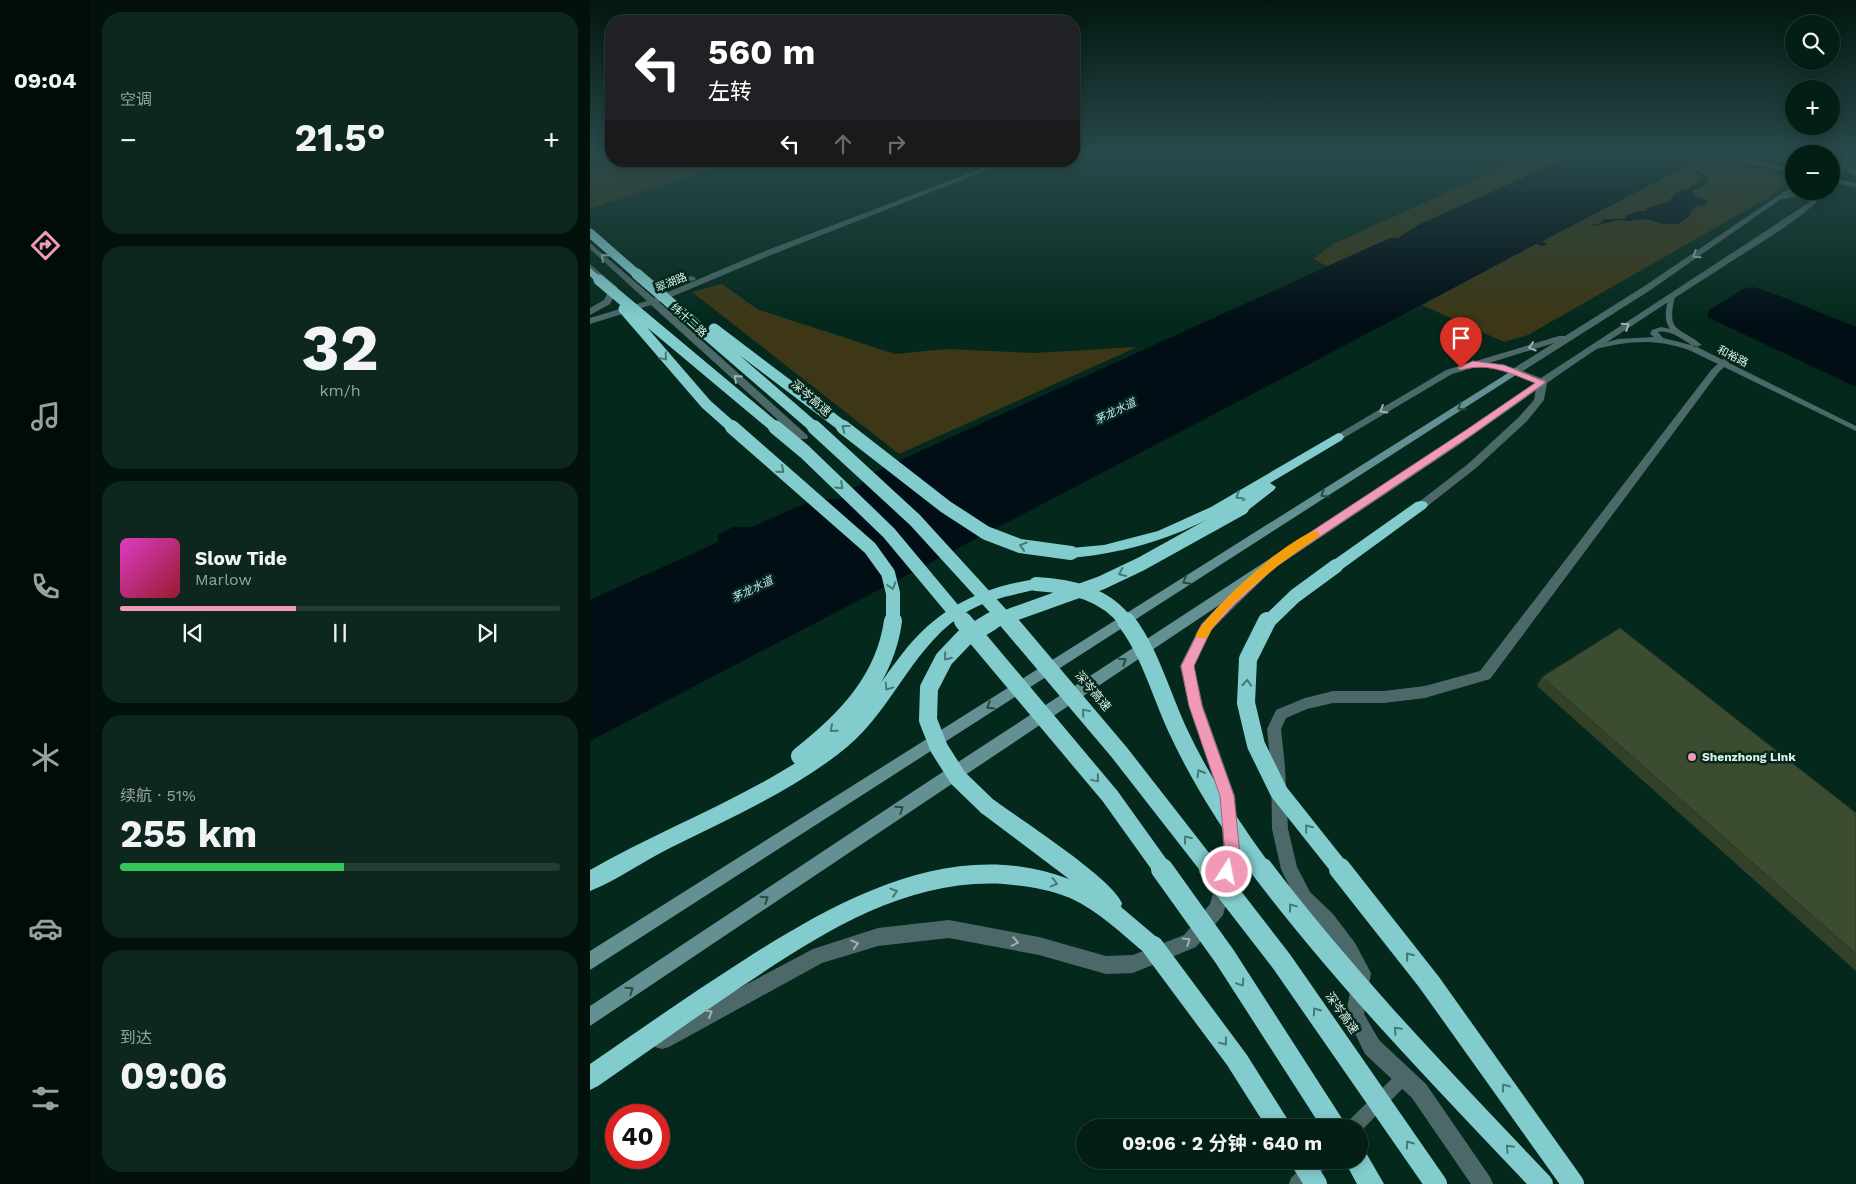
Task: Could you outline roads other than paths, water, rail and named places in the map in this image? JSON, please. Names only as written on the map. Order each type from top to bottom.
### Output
[{"type":"highway","points":[[590,233],[651,294],[772,371],[938,501],[974,526],[994,537],[1031,549],[1071,553],[1104,550],[1162,535],[1216,510],[1338,437]]},
{"type":"highway","points":[[595,275],[706,404],[870,548],[887,571],[895,597],[894,627],[884,656],[867,689],[839,724],[803,761]]},
{"type":"highway","points":[[595,275],[805,452],[889,533],[1110,796],[1224,958],[1329,1119]]},
{"type":"highway","name":"深岑高速","points":[[651,294],[830,442],[915,520],[1009,623],[1118,752],[1282,962],[1436,1184]]},
{"type":"highway","points":[[1274,1119],[1237,1060],[1153,947],[1109,900],[1086,879],[987,806],[958,778],[939,748],[928,720],[929,688],[944,659],[964,638],[990,622],[1101,583],[1141,564],[1242,508],[1261,495],[1296,462]]},
{"type":"highway","points":[[1421,505],[1294,596],[1268,620],[1248,659],[1246,703],[1256,746],[1279,792],[1429,982],[1573,1184]]},
{"type":"highway","points":[[590,881],[714,816],[803,761],[833,748],[857,727],[876,706],[925,636],[948,616],[975,599],[1008,587],[1036,584],[1064,586],[1096,596],[1119,614],[1137,635],[1190,756],[1219,806],[1280,891],[1321,945],[1542,1184]]},
{"type":"highway","points":[[590,1079],[773,954],[833,919],[886,895],[928,881],[962,876],[997,874],[1031,878],[1063,886],[1102,903],[1153,947]]},
{"type":"highway","points":[[1307,1169],[1316,1184]]},
{"type":"highway","points":[[1362,1169],[1371,1184]]},
{"type":"main road","points":[[590,961],[1516,371]]},
{"type":"main road","points":[[590,1017],[1542,382]]},
{"type":"street","name":"翠湖路","points":[[651,294],[683,289],[758,257],[882,209]]},
{"type":"street","points":[[1516,371],[1763,209]]},
{"type":"street","points":[[1421,505],[1472,466],[1524,419],[1538,400],[1542,382],[1803,209]]},
{"type":"street","name":"纬十二路","points":[[590,245],[628,279],[651,294],[671,319],[803,437]]},
{"type":"street","name":"翠湖路","points":[[590,321],[633,305],[651,294],[694,277],[741,260],[758,257]]},
{"type":"street","points":[[590,266],[756,418],[774,411]]},
{"type":"street","points":[[628,279],[666,284],[694,277]]},
{"type":"street","points":[[590,314],[607,302],[614,288]]},
{"type":"street","points":[[671,319],[677,295],[683,289]]},
{"type":"street","points":[[1672,296],[1667,319],[1680,335]]},
{"type":"street","name":"翠湖路","points":[[590,314],[633,305]]},
{"type":"street","points":[[590,321],[616,315],[629,316],[667,336]]},
{"type":"street","name":"和裕路","points":[[1660,339],[1654,334],[1655,330],[1663,330],[1680,335],[1725,362],[1856,429]]},
{"type":"street","points":[[1338,437],[1438,378],[1473,364],[1578,332]]},
{"type":"street","name":"和裕路","points":[[1591,348],[1619,340],[1660,339],[1692,348],[1856,422]]},
{"type":"street","points":[[1483,1184],[1419,1091],[1372,1047],[1355,1015],[1362,973],[1349,949],[1338,934],[1327,920],[1304,898],[1289,869],[1280,829],[1278,767],[1274,729],[1281,714],[1305,704],[1333,698],[1384,697],[1425,692],[1485,675],[1715,371],[1725,362]]},
{"type":"street","points":[[1473,364],[1488,364],[1516,371],[1542,382]]},
{"type":"street","points":[[590,1079],[716,1009],[819,955],[878,937],[949,929],[1039,946],[1106,965],[1133,964],[1190,941],[1217,909],[1232,854],[1227,796],[1196,706],[1187,666],[1206,627],[1231,601],[1275,561]]},
{"type":"street","points":[[1362,1119],[1405,1076]]},
{"type":"street","points":[[1297,1184],[1312,1169]]},
{"type":"water","name":"茅龙水道","points":[[1453,209],[1603,209],[1542,241],[1547,244],[1543,246],[1536,244],[590,741],[590,600],[716,543],[718,535],[733,527],[752,527],[804,504],[821,499],[844,497],[848,490],[860,485],[870,475],[881,469],[1390,238],[1398,238],[1418,225]]},
{"type":"water","points":[[1647,209],[1692,209],[1689,217],[1678,224],[1662,224],[1647,219],[1619,220],[1593,226],[1590,225],[1599,224],[1605,219],[1624,219],[1627,215],[1638,211]]},
{"type":"water","points":[[1753,287],[1856,327],[1856,387],[1707,317],[1709,310],[1745,288]]},
{"type":"place","name":"Shenzhong Link","points":[[1692,757]]}]
